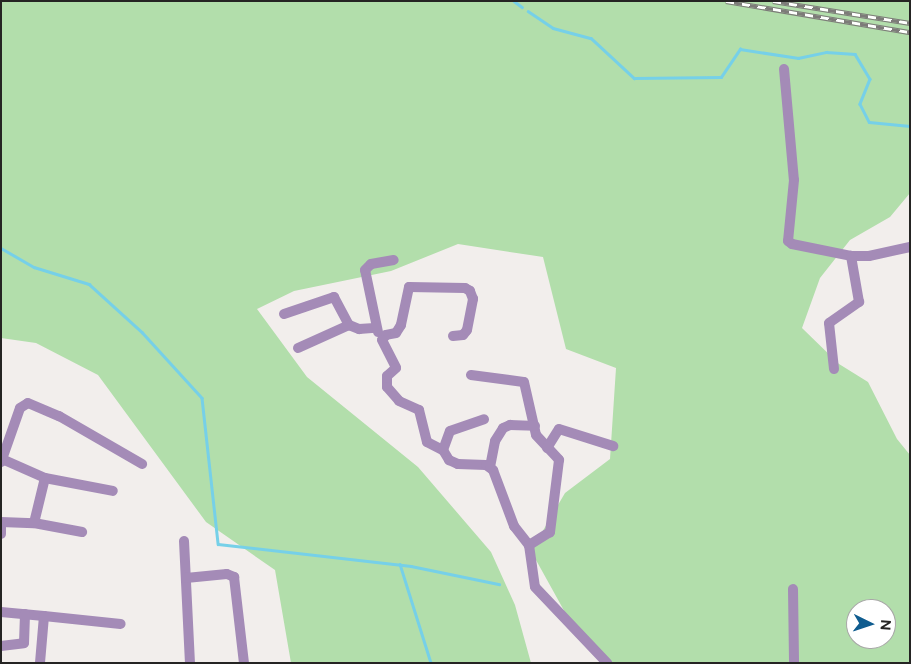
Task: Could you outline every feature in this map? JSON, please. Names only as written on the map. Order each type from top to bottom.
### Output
[{"type":"street","points":[[784,69],[794,180],[788,241],[792,244],[851,256],[869,256],[910,247]]},
{"type":"street","points":[[834,369],[829,323],[859,302],[851,256]]},
{"type":"street","points":[[394,260],[371,264],[365,270],[376,328],[396,368],[387,376],[387,388],[399,402],[419,410],[428,442],[443,450],[452,462],[490,467]]},
{"type":"street","points":[[382,340],[386,335],[396,333],[401,325],[407,290],[413,285],[470,291],[473,299],[467,330],[463,335],[453,336]]},
{"type":"street","points":[[284,314],[334,297],[350,325],[359,328],[376,328]]},
{"type":"street","points":[[298,348],[350,325]]},
{"type":"street","points":[[471,375],[524,382],[538,439],[560,464],[550,532],[529,545]]},
{"type":"street","points":[[113,491],[45,478],[2,461],[20,408],[28,403],[59,416],[142,464]]},
{"type":"street","points":[[443,450],[450,432],[484,419]]},
{"type":"street","points":[[535,426],[510,424],[503,428],[495,441],[490,467],[497,477],[514,526],[529,545],[535,587],[606,663]]},
{"type":"street","points":[[547,448],[559,429],[613,446]]},
{"type":"street","points":[[34,523],[45,478]]},
{"type":"street","points":[[1,522],[34,523],[82,532]]},
{"type":"street","points":[[1,526],[1,534]]},
{"type":"street","points":[[184,541],[190,663]]},
{"type":"street","points":[[186,578],[227,574],[234,577],[244,663]]},
{"type":"street","points":[[793,589],[794,663]]},
{"type":"street","points":[[1,612],[120,624]]},
{"type":"street","points":[[1,646],[24,643],[25,614]]},
{"type":"street","points":[[40,663],[44,616]]},
{"type":"green space","points":[[1,1],[910,1],[910,193],[890,217],[850,240],[820,278],[802,328],[839,364],[868,382],[897,439],[910,455],[910,663],[603,663],[582,643],[531,551],[565,493],[610,459],[616,368],[566,349],[543,257],[458,244],[391,271],[294,291],[257,309],[307,377],[418,467],[491,552],[515,605],[531,663],[291,663],[275,570],[206,522],[98,375],[36,343],[1,338]]},
{"type":"waterway","points":[[126,1],[142,1]]},
{"type":"waterway","points":[[514,1],[522,7]]},
{"type":"waterway","points":[[528,11],[553,28],[591,38],[634,78],[721,77],[740,49],[798,58],[826,52],[855,54],[870,79],[860,104],[869,122],[910,126]]},
{"type":"waterway","points":[[1,248],[34,267],[89,284],[142,332],[202,398],[218,544],[411,566],[499,584]]},
{"type":"waterway","points":[[400,564],[431,663]]},
{"type":"railway","points":[[726,1],[910,32]]},
{"type":"railway","points":[[773,1],[910,23]]}]
